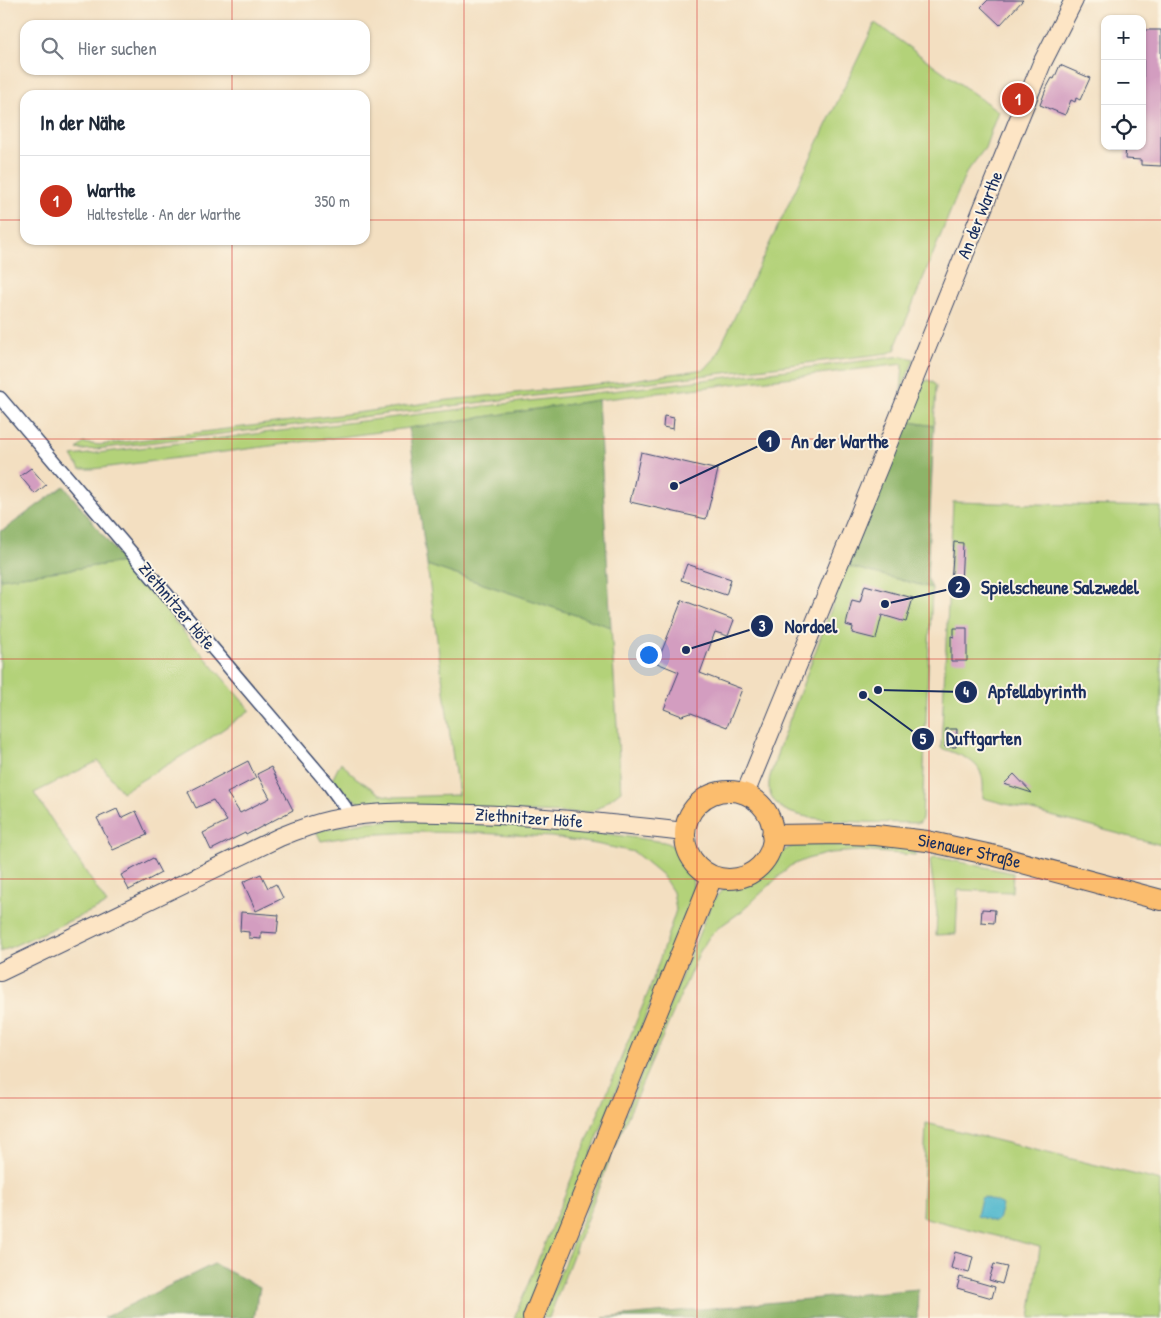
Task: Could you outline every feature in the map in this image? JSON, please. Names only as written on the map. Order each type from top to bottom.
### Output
[{"type":"main road","name":"An der Warthe","points":[[745,794],[1042,63],[1074,0]]},
{"type":"main road","points":[[731,791],[745,794],[765,810],[770,822],[771,847],[759,868],[737,879],[724,880],[700,870],[691,859],[686,846],[684,832],[694,807],[705,798],[717,793],[731,791]]},
{"type":"main road","name":"Ziethnitzer Höfe","points":[[0,972],[280,837],[314,824],[348,817],[398,814],[495,814],[684,832]]},
{"type":"main road","name":"Sienauer Straße","points":[[772,835],[876,835],[927,841],[972,850],[1161,900]]},
{"type":"main road","points":[[533,1318],[712,876]]},
{"type":"street","name":"Ziethnitzer Höfe","points":[[0,398],[329,785],[345,807],[348,817]]},
{"type":"green space","points":[[875,23],[998,111],[985,148],[966,173],[896,349],[889,353],[97,449],[77,449],[84,443],[99,445],[440,401],[626,381],[705,369],[715,358]]},
{"type":"green space","points":[[903,356],[914,359],[901,391],[903,364],[598,400],[409,428],[93,469],[80,469],[72,456]]},
{"type":"green space","points":[[928,380],[936,386],[934,426],[905,421],[921,384]]},
{"type":"green space","points":[[598,400],[611,627],[427,565],[409,428]]},
{"type":"green space","points":[[905,421],[934,426],[927,578],[932,588],[847,566]]},
{"type":"green space","points":[[64,486],[124,562],[0,579],[0,531]]},
{"type":"green space","points":[[953,502],[1161,507],[1161,845],[983,798],[983,780],[975,764],[964,757],[941,748]]},
{"type":"green space","points":[[124,562],[250,710],[205,742],[122,792],[98,761],[34,793],[107,904],[0,952],[0,579]]},
{"type":"green space","points":[[427,565],[611,627],[621,791],[590,812],[375,808],[363,804],[352,797],[332,780],[341,762],[355,777],[380,794],[393,797],[458,795]]},
{"type":"green space","points":[[847,566],[932,588],[922,818],[920,823],[846,821],[805,817],[779,806],[770,793],[770,778],[778,750]]},
{"type":"green space","points":[[419,819],[553,826],[664,842],[678,850],[688,867],[693,882],[692,895],[687,910],[526,1318],[514,1318],[650,988],[676,910],[673,892],[662,875],[634,852],[596,844],[552,837],[416,832],[361,835],[321,841],[316,831],[365,822]]},
{"type":"green space","points":[[846,841],[909,846],[916,855],[860,851],[830,853],[807,859],[790,866],[742,911],[709,937],[699,953],[612,1153],[549,1318],[542,1318],[712,902],[726,888],[736,887],[759,876],[771,860],[779,853],[793,846]]},
{"type":"green space","points":[[936,857],[1013,873],[1012,892],[958,890],[956,934],[936,935],[937,913],[930,861]]},
{"type":"green space","points":[[926,1123],[1161,1181],[1161,1318],[1030,1318],[1040,1247],[922,1217]]},
{"type":"green space","points":[[214,1264],[260,1287],[254,1318],[103,1318]]},
{"type":"green space","points":[[918,1289],[917,1318],[603,1318]]},
{"type":"water","points":[[984,1197],[1002,1205],[998,1220],[995,1222],[977,1216],[981,1198]]},
{"type":"building","points":[[988,0],[1023,0],[1000,25],[981,7]]},
{"type":"building","points":[[1146,30],[1161,30],[1161,166],[1141,165],[1141,160],[1125,159],[1126,150],[1146,150]]},
{"type":"building","points":[[1060,65],[1090,78],[1080,100],[1076,98],[1075,102],[1071,100],[1065,115],[1040,105],[1046,89],[1052,78],[1054,79]]},
{"type":"building","points":[[664,416],[674,418],[673,429],[663,427]]},
{"type":"building","points":[[641,452],[718,470],[706,519],[630,502]]},
{"type":"building","points":[[31,468],[46,485],[35,494],[20,476]]},
{"type":"building","points":[[954,542],[963,543],[961,584],[951,583]]},
{"type":"building","points":[[687,564],[731,579],[726,595],[681,580]]},
{"type":"building","points":[[865,585],[913,598],[906,622],[882,615],[876,639],[852,633],[853,627],[846,625],[852,600],[860,602]]},
{"type":"building","points":[[682,600],[734,620],[728,636],[715,632],[700,673],[742,689],[727,727],[691,713],[682,716],[664,709],[679,672],[657,663]]},
{"type":"building","points":[[954,628],[967,628],[967,661],[951,661],[951,636],[954,637]]},
{"type":"building","points":[[946,729],[957,729],[956,747],[945,747]]},
{"type":"building","points":[[248,761],[256,778],[227,793],[240,813],[270,798],[257,774],[271,767],[293,810],[246,835],[245,833],[211,850],[203,833],[227,821],[213,800],[196,808],[188,792]]},
{"type":"building","points":[[1014,774],[1032,793],[1004,784]]},
{"type":"building","points":[[117,809],[121,818],[136,811],[147,835],[113,850],[97,818]]},
{"type":"building","points":[[153,858],[161,873],[129,890],[121,875]]},
{"type":"building","points":[[261,874],[268,888],[276,884],[283,898],[256,911],[243,882]]},
{"type":"building","points":[[982,909],[995,910],[994,923],[981,922]]},
{"type":"building","points":[[241,912],[279,915],[277,933],[261,932],[261,939],[249,938],[249,932],[240,931]]},
{"type":"building","points":[[955,1252],[973,1257],[969,1273],[951,1268]]},
{"type":"building","points":[[994,1264],[1007,1267],[1002,1284],[989,1280]]},
{"type":"building","points":[[960,1277],[995,1287],[992,1298],[957,1288]]},
{"type":"place","name":"Warthe","points":[[1018,99]]},
{"type":"place","name":"An der Warthe","points":[[674,486]]},
{"type":"place","name":"Spielscheune Salzwedel","points":[[885,604]]},
{"type":"place","name":"Nordoel","points":[[686,650]]},
{"type":"place","name":"Apfellabyrinth","points":[[878,690]]},
{"type":"place","name":"Duftgarten","points":[[863,695]]}]
